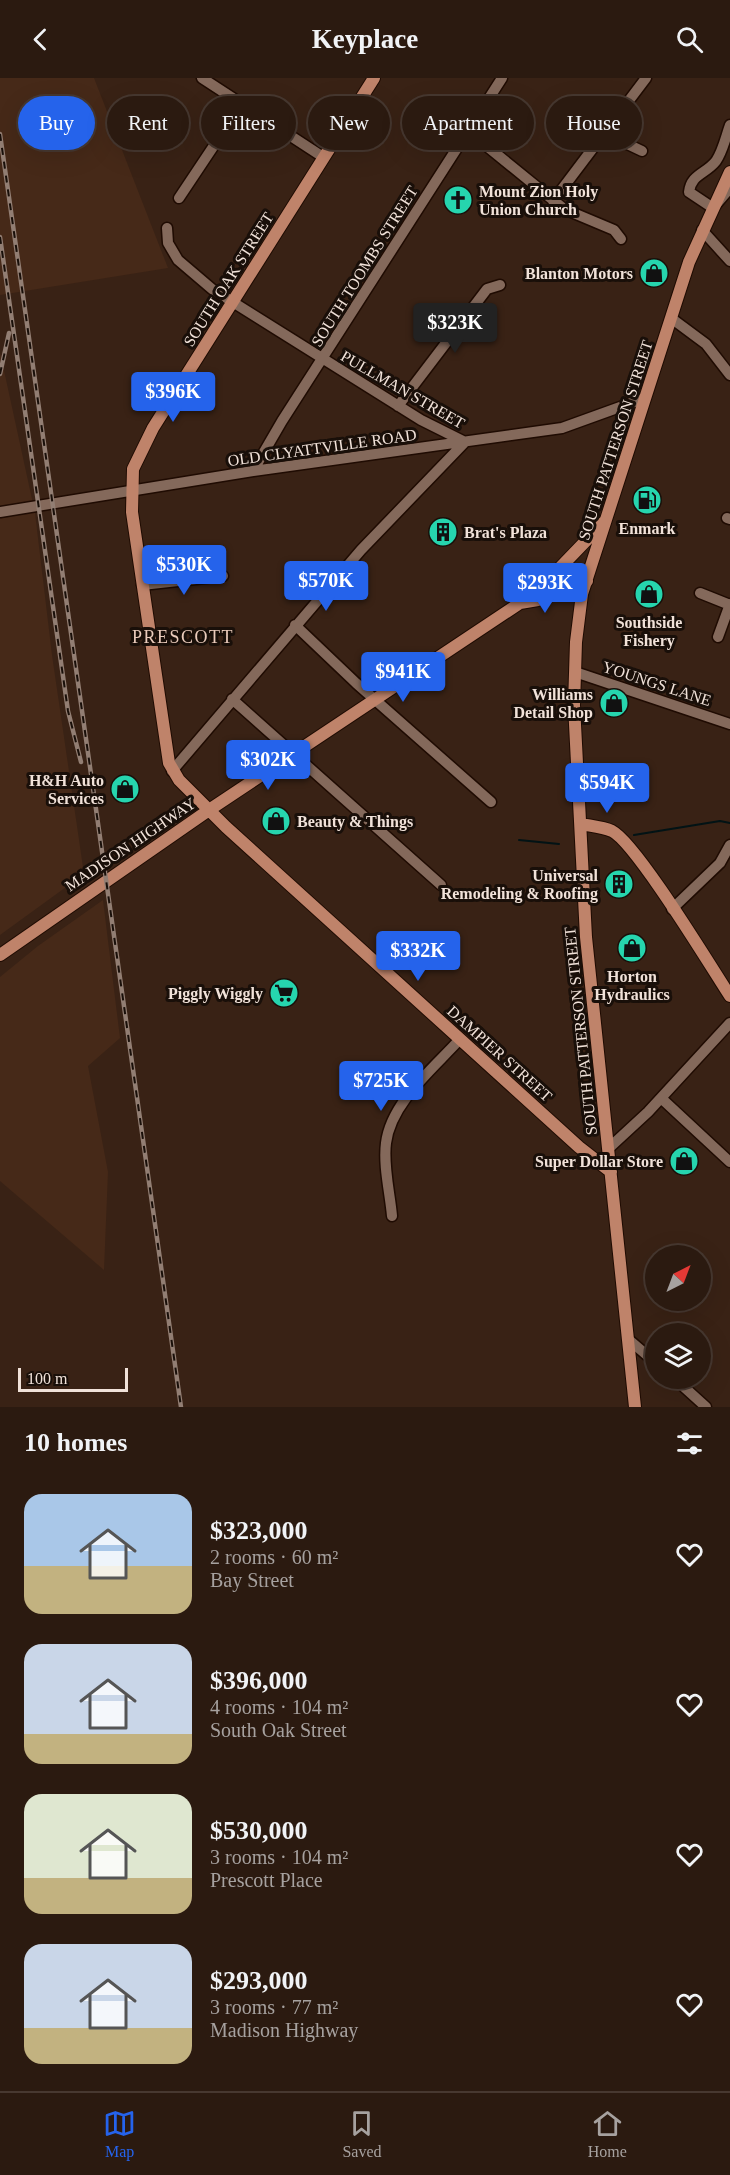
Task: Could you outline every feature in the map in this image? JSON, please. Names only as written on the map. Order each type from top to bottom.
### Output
[{"type":"main road","name":"SOUTH OAK STREET","points":[[209,810],[172,771],[164,738],[142,585],[132,490],[133,469],[140,452],[374,78]]},
{"type":"main road","name":"SOUTH PATTERSON STREET","points":[[635,1407],[586,937],[575,672],[580,608],[587,581],[671,318],[702,230],[730,172]]},
{"type":"main road","points":[[580,608],[565,590],[554,583],[607,519]]},
{"type":"main road","name":"MADISON HIGHWAY","points":[[0,955],[209,810],[295,755],[520,603],[538,600],[554,583],[587,581]]},
{"type":"main road","name":"DAMPIER STREET","points":[[209,810],[579,1147],[611,1172]]},
{"type":"main road","points":[[581,824],[598,827],[619,836],[646,870],[730,996]]},
{"type":"street","points":[[202,78],[228,96]]},
{"type":"street","name":"SOUTH TOOMBS STREET","points":[[490,96],[502,78]]},
{"type":"street","points":[[632,96],[646,78]]},
{"type":"street","points":[[730,125],[718,158],[690,183],[689,192],[713,208],[730,188]]},
{"type":"street","points":[[296,140],[323,157]]},
{"type":"street","points":[[179,198],[211,150]]},
{"type":"street","name":"SOUTH TOOMBS STREET","points":[[254,471],[454,150]]},
{"type":"street","points":[[491,150],[573,215],[614,230],[621,239]]},
{"type":"street","points":[[553,201],[591,150]]},
{"type":"street","name":"PULLMAN STREET","points":[[167,228],[168,243],[177,260],[232,303],[398,406],[465,442]]},
{"type":"street","points":[[702,230],[730,261]]},
{"type":"street","points":[[398,406],[487,289],[500,285]]},
{"type":"street","points":[[671,318],[706,344],[730,375]]},
{"type":"street","name":"OLD CLYATTVILLE ROAD","points":[[0,512],[254,471],[562,428],[602,416],[645,399]]},
{"type":"street","points":[[172,771],[387,520],[465,442]]},
{"type":"street","points":[[142,585],[223,576]]},
{"type":"street","points":[[700,593],[730,605],[718,637]]},
{"type":"street","points":[[295,625],[492,802]]},
{"type":"street","name":"YOUNGS LANE","points":[[575,672],[730,724]]},
{"type":"street","points":[[232,699],[441,885]]},
{"type":"street","points":[[672,909],[720,863],[730,845]]},
{"type":"street","points":[[609,1148],[662,1098],[730,1023]]},
{"type":"street","points":[[392,1216],[386,1155],[390,1127],[403,1103],[460,1039]]},
{"type":"street","points":[[662,1098],[730,1162]]},
{"type":"street","points":[[628,1339],[645,1354]]},
{"type":"street","points":[[686,1389],[706,1407]]},
{"type":"shaded area","points":[[0,78],[94,78],[107,111],[107,150],[122,150],[168,268],[0,295]]},
{"type":"shaded area","points":[[0,352],[35,513],[52,655],[84,874],[0,935]]},
{"type":"shaded area","points":[[103,900],[120,1038],[88,1066],[108,1172],[104,1270],[0,1181],[0,977],[38,946]]},
{"type":"waterway","points":[[634,835],[720,821],[730,823]]},
{"type":"waterway","points":[[519,840],[559,844]]},
{"type":"railway","points":[[0,134],[181,1407]]},
{"type":"railway","points":[[0,237],[68,711],[81,762]]},
{"type":"railway","points":[[0,374],[9,333]]},
{"type":"place","name":"Mount Zion Holy Union Church","points":[[458,200]]},
{"type":"place","name":"Blanton Motors","points":[[654,273]]},
{"type":"place","name":"Enmark","points":[[647,500]]},
{"type":"place","name":"Brat's Plaza","points":[[443,532]]},
{"type":"place","name":"Southside Fishery","points":[[649,594]]},
{"type":"place","name":"Williams Detail Shop","points":[[614,703]]},
{"type":"place","name":"H&H Auto Services","points":[[125,789]]},
{"type":"place","name":"Beauty & Things","points":[[276,821]]},
{"type":"place","name":"Universal Remodeling & Roofing","points":[[619,884]]},
{"type":"place","name":"Horton Hydraulics","points":[[632,948]]},
{"type":"place","name":"Piggly Wiggly","points":[[284,993]]},
{"type":"place","name":"Super Dollar Store","points":[[684,1161]]},
{"type":"district","name":"PRESCOTT","points":[[183,637]]}]
